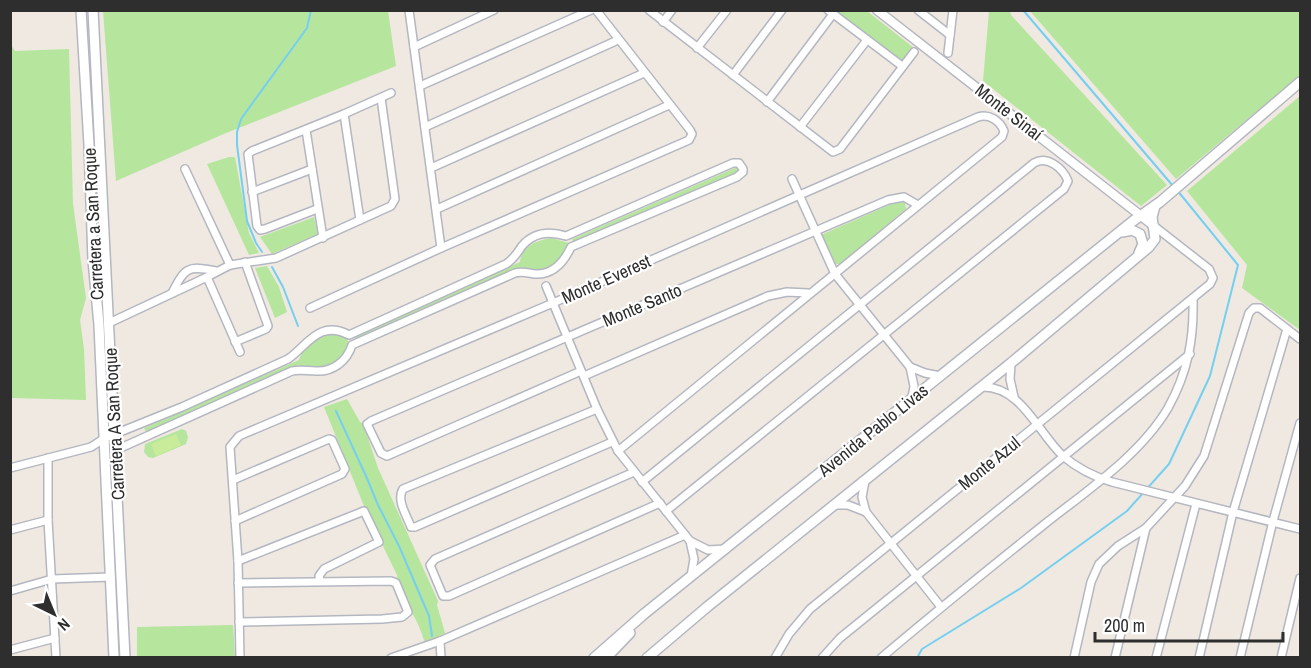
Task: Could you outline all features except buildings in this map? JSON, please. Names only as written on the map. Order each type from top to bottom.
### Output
[{"type":"main road","name":"Carretera a San Roque","points":[[81,10],[93,260],[105,438]]},
{"type":"main road","name":"Carretera a San Roque","points":[[93,10],[102,191]]},
{"type":"main road","name":"Avenida Pablo Livas","points":[[594,657],[912,398],[1157,204],[1300,82]]},
{"type":"main road","name":"Carretera A San Roque","points":[[102,191],[125,657]]},
{"type":"main road","name":"Avenida Pablo Livas","points":[[647,657],[1011,363],[1134,260],[1154,242],[1152,217],[1157,204]]},
{"type":"main road","points":[[1115,235],[1130,230],[1140,234],[1143,244],[1134,260]]},
{"type":"main road","points":[[105,233],[98,255],[93,260],[98,265],[107,286]]},
{"type":"main road","name":"Carretera A San Roque","points":[[105,438],[114,657]]},
{"type":"main road","points":[[606,657],[629,635],[644,614]]},
{"type":"street","points":[[409,10],[441,248]]},
{"type":"street","points":[[414,47],[494,10]]},
{"type":"street","points":[[420,86],[591,10]]},
{"type":"street","points":[[310,308],[441,248],[686,142],[691,137],[690,130],[596,10]]},
{"type":"street","points":[[649,10],[830,151],[840,149],[915,52]]},
{"type":"street","points":[[663,22],[672,10]]},
{"type":"street","points":[[697,48],[727,10]]},
{"type":"street","points":[[733,75],[782,10]]},
{"type":"street","name":"Monte Sinaí","points":[[877,10],[1154,226]]},
{"type":"street","points":[[918,10],[950,35]]},
{"type":"street","points":[[948,53],[953,10]]},
{"type":"street","points":[[767,102],[831,13],[902,66]]},
{"type":"street","points":[[425,127],[618,40]]},
{"type":"street","points":[[801,128],[867,40]]},
{"type":"street","points":[[431,168],[644,73]]},
{"type":"street","points":[[317,209],[260,230],[257,226],[248,154],[391,93]]},
{"type":"street","points":[[109,323],[230,265],[276,258],[391,206],[395,199],[381,98]]},
{"type":"street","points":[[436,209],[669,105]]},
{"type":"street","points":[[344,114],[360,220]]},
{"type":"street","name":"Monte Everest","points":[[233,480],[230,447],[239,436],[553,303],[985,115],[997,121]]},
{"type":"street","points":[[618,451],[808,293],[835,274],[1002,137],[1004,131],[997,121],[1013,115]]},
{"type":"street","points":[[306,130],[322,238]]},
{"type":"street","points":[[642,482],[1034,163],[1042,159],[1051,162],[1063,172],[1068,181],[1064,189],[666,511]]},
{"type":"street","points":[[10,468],[91,447],[105,438],[182,407],[288,359],[312,336],[334,331],[349,335],[507,264],[525,243],[535,236],[548,233],[566,236],[733,163],[739,163],[743,169],[737,177],[571,247],[564,260],[549,272],[515,273],[352,345],[346,358],[336,366],[322,371],[300,369],[292,371],[116,450]]},
{"type":"street","points":[[185,169],[230,265]]},
{"type":"street","points":[[252,192],[312,169]]},
{"type":"street","points":[[792,179],[835,274],[910,367],[914,386],[912,398]]},
{"type":"street","name":"Monte Santo","points":[[582,373],[387,456],[381,453],[367,424],[888,200],[904,197],[918,205]]},
{"type":"street","name":"Monte Azul","points":[[775,657],[789,634],[810,609],[1208,287],[1213,278],[1206,266],[1154,226]]},
{"type":"street","points":[[566,236],[571,247]]},
{"type":"street","points":[[235,342],[266,329],[268,326],[245,262]]},
{"type":"street","points":[[172,293],[182,274],[197,267],[216,271]]},
{"type":"street","points":[[207,278],[240,352]]},
{"type":"street","points":[[546,286],[597,409],[618,451],[688,538],[708,550],[726,549]]},
{"type":"street","points":[[582,373],[768,296],[788,292],[808,293]]},
{"type":"street","points":[[880,657],[1101,479],[1142,442],[1160,420],[1175,393],[1190,354],[1193,299]]},
{"type":"street","points":[[1074,657],[1094,572],[1106,556],[1146,528],[1174,498],[1192,477],[1210,442],[1248,316],[1254,308],[1262,309],[1300,339]]},
{"type":"street","points":[[1199,657],[1233,512],[1287,329]]},
{"type":"street","points":[[349,335],[352,345]]},
{"type":"street","points":[[822,657],[840,638],[1062,455],[1190,354]]},
{"type":"street","points":[[1011,363],[1010,379],[1014,397]]},
{"type":"street","points":[[910,367],[940,376]]},
{"type":"street","points":[[981,387],[993,387],[1014,397],[1062,455],[1101,479],[1300,529]]},
{"type":"street","points":[[597,409],[403,489],[400,499],[411,527],[612,442]]},
{"type":"street","points":[[1240,657],[1273,521],[1300,423]]},
{"type":"street","points":[[127,430],[131,443]]},
{"type":"street","points":[[234,520],[342,474],[345,470],[332,440],[329,439],[233,480],[234,520],[238,561],[240,657]]},
{"type":"street","points":[[48,458],[48,520],[56,657]]},
{"type":"street","points":[[634,472],[435,559],[430,565],[443,596],[449,596],[660,503]]},
{"type":"street","points":[[865,480],[862,497],[866,512],[941,608]]},
{"type":"street","points":[[1156,657],[1196,504]]},
{"type":"street","points":[[833,506],[848,505],[866,512]]},
{"type":"street","points":[[238,561],[362,510],[379,542],[324,569],[320,581]]},
{"type":"street","points":[[10,530],[48,520]]},
{"type":"street","points":[[1115,657],[1146,528]]},
{"type":"street","points":[[688,538],[694,559],[690,579]]},
{"type":"street","points":[[391,657],[440,641],[688,538]]},
{"type":"street","points":[[10,591],[52,579],[111,578]]},
{"type":"street","points":[[1281,657],[1300,578]]},
{"type":"street","points":[[238,583],[391,581],[396,583],[408,612],[402,616],[382,619],[239,622]]},
{"type":"street","points":[[10,650],[55,638]]},
{"type":"street","points":[[440,641],[441,657]]},
{"type":"green space","points":[[103,11],[388,11],[396,66],[226,133],[116,181]]},
{"type":"green space","points":[[834,11],[867,11],[914,48],[901,61]]},
{"type":"green space","points":[[989,11],[1010,11],[1011,15],[1167,185],[1141,206],[983,81]]},
{"type":"green space","points":[[1030,11],[1300,11],[1300,75],[1176,179]]},
{"type":"green space","points":[[11,45],[15,51],[69,49],[73,204],[86,298],[80,320],[84,349],[86,400],[11,398]]},
{"type":"green space","points":[[1300,96],[1300,330],[1242,288],[1247,265],[1187,191]]},
{"type":"green space","points":[[235,157],[249,233],[259,253],[249,255],[207,164]]},
{"type":"green space","points":[[735,168],[740,168],[741,172],[573,243],[572,239]]},
{"type":"green space","points":[[905,202],[906,209],[840,264],[835,264],[821,235],[891,204]]},
{"type":"green space","points":[[314,217],[318,234],[272,254],[260,237]]},
{"type":"green space","points":[[551,238],[569,243],[561,258],[547,270],[535,272],[522,267],[355,340],[356,335],[520,262],[527,248],[536,242]]},
{"type":"green space","points":[[267,266],[279,287],[287,312],[275,318],[255,268]]},
{"type":"green space","points":[[331,334],[345,336],[350,345],[336,363],[322,368],[299,365],[146,432],[144,428],[299,360],[301,354],[314,341]]},
{"type":"green space","points":[[347,399],[360,422],[363,423],[378,468],[438,601],[437,605],[445,633],[425,643],[401,593],[397,575],[366,511],[324,407]]},
{"type":"green space","points":[[182,429],[186,431],[188,437],[186,444],[153,458],[148,457],[144,452],[145,444]]},
{"type":"green space","points":[[176,434],[181,445],[156,456],[151,444]]},
{"type":"green space","points":[[233,625],[235,657],[137,657],[137,627]]},
{"type":"waterway","points":[[262,252],[247,221],[237,132],[241,119],[307,28],[311,10]]},
{"type":"waterway","points":[[1023,10],[1173,186]]},
{"type":"waterway","points":[[917,658],[922,649],[1021,588],[1127,511],[1169,464],[1210,376],[1238,265],[1177,190]]},
{"type":"waterway","points":[[272,267],[283,287],[298,326]]},
{"type":"waterway","points":[[336,411],[429,616],[432,636]]}]
